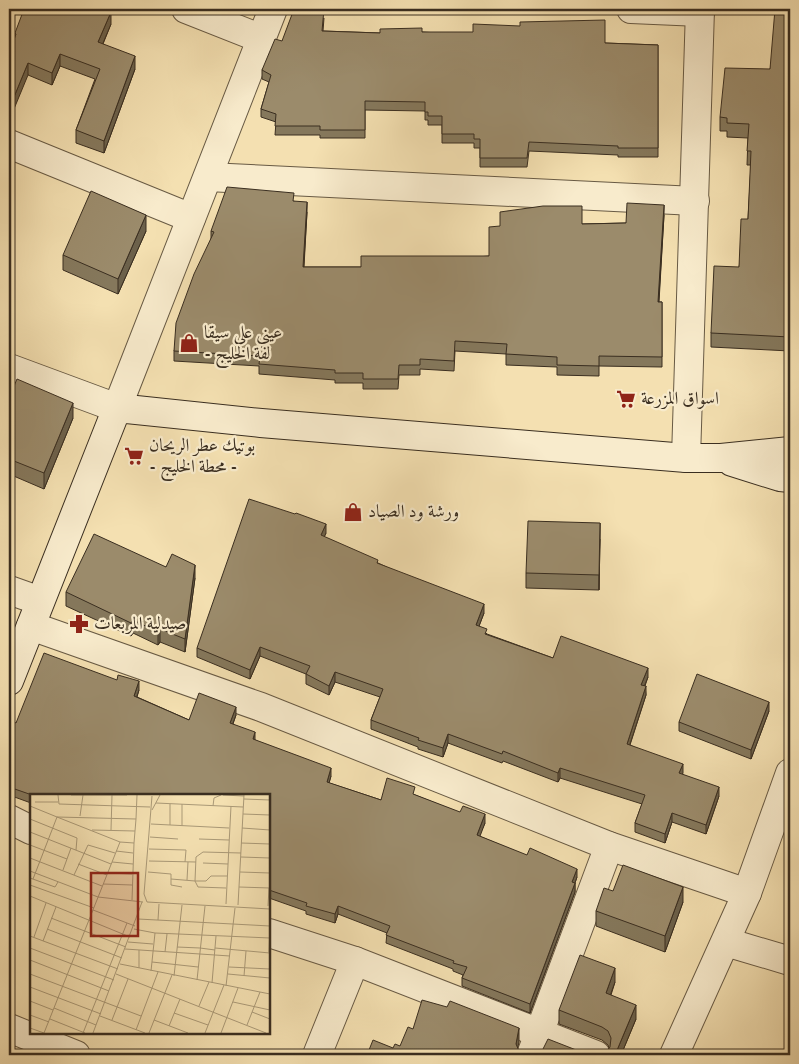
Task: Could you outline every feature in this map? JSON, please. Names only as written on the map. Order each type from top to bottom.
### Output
[{"type":"street","points":[[186,9],[262,39]]},
{"type":"street","points":[[9,681],[273,9]]},
{"type":"street","points":[[631,9],[700,10],[686,458]]},
{"type":"street","points":[[9,144],[191,218]]},
{"type":"street","points":[[208,177],[695,201]]},
{"type":"street","points":[[9,368],[117,408],[261,423],[686,458],[721,458],[790,451]]},
{"type":"street","points":[[721,458],[780,477],[790,478]]},
{"type":"street","points":[[9,590],[35,614],[260,707],[609,846],[747,893]]},
{"type":"street","points":[[674,1055],[747,893],[790,774]]},
{"type":"street","points":[[9,819],[30,830]]},
{"type":"street","points":[[536,1044],[609,846]]},
{"type":"street","points":[[270,933],[356,961],[536,1044],[596,1055]]},
{"type":"street","points":[[726,942],[790,961]]},
{"type":"street","points":[[317,1055],[356,961]]},
{"type":"street","points":[[9,1028],[76,1055]]},
{"type":"building","points":[[24,9],[103,9],[111,12],[98,42],[135,56],[104,141],[76,130],[100,69],[60,54],[52,73],[28,63],[9,109],[9,55]]},
{"type":"building","points":[[294,9],[324,9],[322,31],[380,33],[380,29],[422,28],[422,32],[473,32],[473,24],[520,26],[520,22],[605,20],[605,43],[658,45],[658,148],[618,148],[618,146],[529,142],[527,158],[480,158],[480,139],[474,139],[474,134],[442,134],[442,116],[428,116],[428,112],[425,112],[425,102],[365,101],[365,130],[320,130],[320,126],[275,126],[276,114],[261,109],[271,75],[262,70],[275,39],[282,41]]},
{"type":"building","points":[[775,9],[790,9],[790,337],[711,333],[714,266],[739,267],[741,219],[748,219],[751,151],[747,151],[749,124],[727,123],[727,118],[720,117],[725,68],[770,69]]},
{"type":"building","points":[[227,187],[294,193],[293,201],[307,202],[303,267],[361,267],[361,256],[489,256],[489,227],[500,226],[500,212],[543,206],[582,206],[582,224],[626,223],[627,203],[664,205],[658,302],[662,302],[662,357],[599,356],[599,366],[557,365],[557,357],[506,354],[507,344],[455,341],[454,361],[420,359],[420,365],[399,365],[398,379],[363,379],[363,373],[335,373],[335,370],[259,364],[260,356],[174,351],[176,323],[194,274],[214,232],[211,231]]},
{"type":"building","points":[[91,191],[146,215],[118,279],[63,255]]},
{"type":"building","points":[[17,379],[73,403],[44,473],[9,459],[9,398]]},
{"type":"building","points":[[249,499],[326,524],[321,535],[378,560],[377,563],[484,604],[476,625],[487,629],[485,634],[553,658],[561,636],[648,668],[641,685],[646,686],[627,744],[683,764],[679,773],[719,787],[706,825],[672,813],[665,834],[635,823],[645,795],[560,768],[558,773],[503,751],[502,754],[448,734],[443,748],[418,740],[419,738],[371,720],[383,689],[335,672],[329,686],[306,674],[310,666],[260,647],[250,670],[197,648]]},
{"type":"building","points":[[528,521],[600,523],[599,575],[526,573]]},
{"type":"building","points":[[94,534],[166,567],[172,554],[195,565],[185,639],[160,629],[158,632],[133,620],[131,623],[66,592]]},
{"type":"building","points":[[44,653],[117,680],[118,675],[139,681],[134,696],[189,720],[199,693],[236,707],[230,723],[255,732],[253,739],[331,768],[327,782],[381,800],[387,778],[415,787],[413,794],[460,812],[463,806],[485,814],[477,835],[527,855],[530,848],[577,869],[572,882],[575,883],[530,1004],[462,978],[467,967],[386,935],[390,926],[338,906],[335,914],[306,906],[307,903],[270,890],[270,794],[30,794],[9,787],[9,737],[14,722],[16,723]]},
{"type":"building","points":[[697,674],[769,702],[751,750],[679,722]]},
{"type":"building","points":[[788,810],[790,810],[790,847],[785,847]]},
{"type":"building","points":[[623,865],[683,887],[665,936],[596,911],[604,888],[613,891]]},
{"type":"building","points":[[580,955],[615,968],[606,993],[636,1005],[615,1055],[601,1055],[605,1054],[610,1047],[611,1038],[608,1031],[559,1010]]},
{"type":"building","points":[[422,1000],[447,1007],[450,1001],[519,1028],[516,1044],[519,1051],[525,1055],[367,1055],[373,1040],[393,1048],[395,1044],[400,1046],[408,1027],[413,1029]]},
{"type":"building","points":[[548,1039],[589,1055],[536,1055],[541,1053]]},
{"type":"place","name":"عيني على سيقا - لفة الخليج","points":[[189,343]]},
{"type":"place","name":"اسواق المزرعة","points":[[626,399]]},
{"type":"place","name":"بوتيك عطر الريحان - محطة الخليج -","points":[[134,456]]},
{"type":"place","name":"ورشة ود الصياد","points":[[353,512]]},
{"type":"place","name":"صيدلية المربعات","points":[[79,624]]}]
